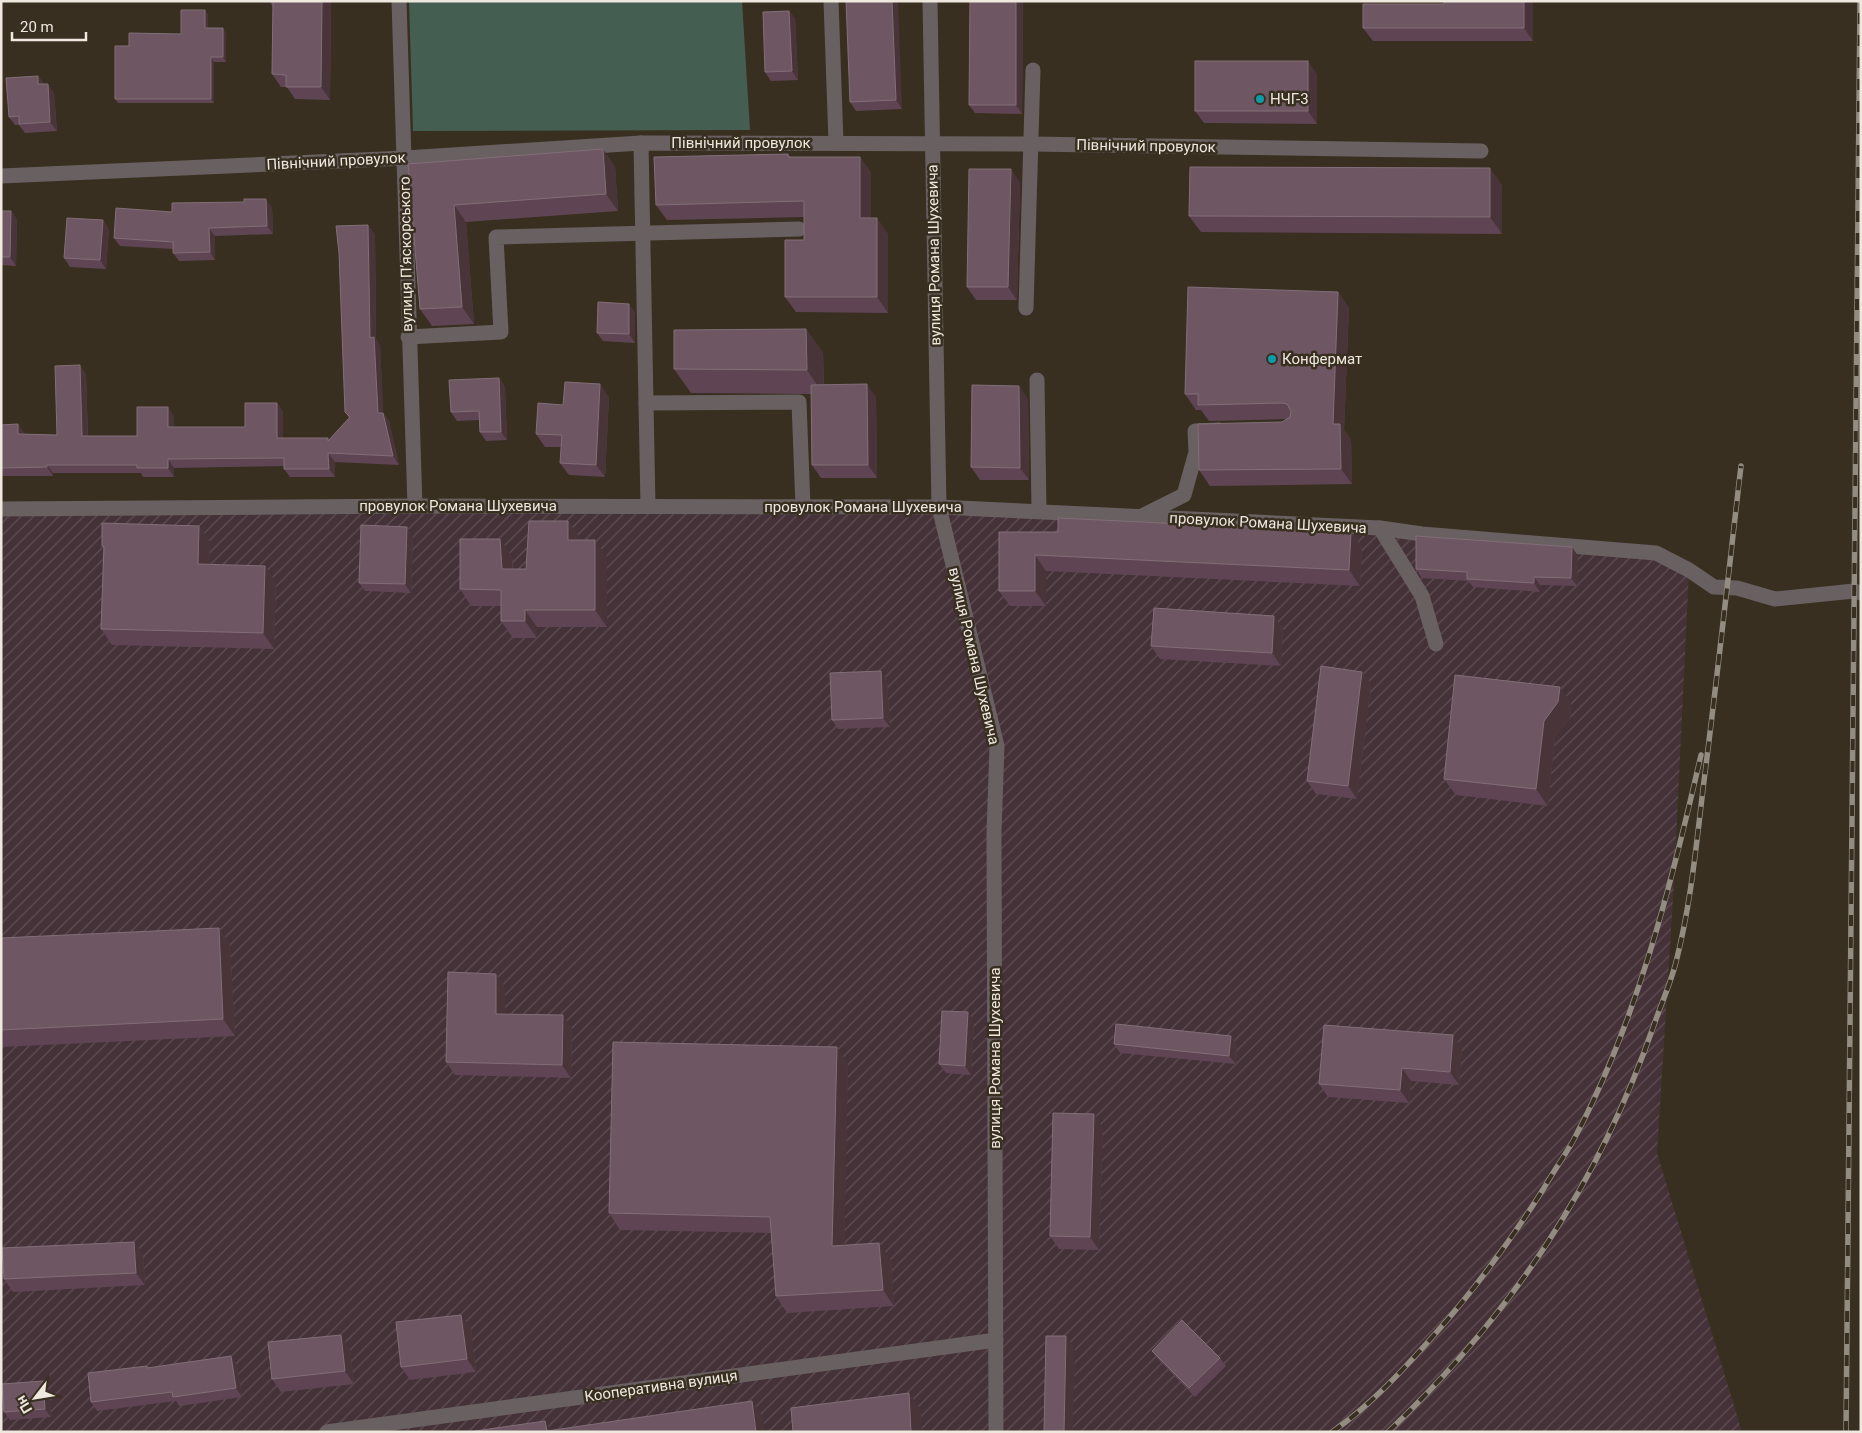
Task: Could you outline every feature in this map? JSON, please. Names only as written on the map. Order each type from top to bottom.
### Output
[{"type":"street","name":"вулиця Пʼяскорського","points":[[399,1],[405,158],[408,337],[415,506]]},
{"type":"street","points":[[831,1],[836,142]]},
{"type":"street","name":"вулиця Романа Шухевича","points":[[930,1],[939,507],[997,746],[994,833],[996,1432]]},
{"type":"street","points":[[1026,308],[1033,70]]},
{"type":"street","name":"Північний провулок","points":[[1,176],[405,158],[641,143],[836,142],[932,145],[1031,144],[1481,151]]},
{"type":"street","points":[[641,143],[648,506]]},
{"type":"street","points":[[408,337],[501,332],[496,237],[799,229]]},
{"type":"street","points":[[1037,380],[1039,510]]},
{"type":"street","points":[[646,402],[799,402],[803,506]]},
{"type":"street","points":[[1141,517],[1184,495],[1196,452],[1195,431],[1234,430]]},
{"type":"street","name":"провулок Романа Шухевича","points":[[1,509],[803,506],[1039,510],[1141,517],[1380,528],[1422,534],[1656,553],[1689,570],[1714,587],[1737,588],[1775,599],[1861,593]]},
{"type":"street","points":[[1380,528],[1422,596],[1436,644]]},
{"type":"street","name":"Кооперативна вулиця","points":[[327,1432],[996,1340]]},
{"type":"shaded area","points":[[939,507],[1656,553],[1689,570],[1674,882],[1657,1153],[1742,1432],[1,1432],[1,510]]},
{"type":"green space","points":[[409,1],[742,1],[750,130],[413,131]]},
{"type":"building","points":[[273,1],[322,1],[321,87],[286,87],[286,75],[272,74]]},
{"type":"building","points":[[846,1],[892,1],[896,100],[850,102]]},
{"type":"building","points":[[970,1],[1016,1],[1016,105],[969,105]]},
{"type":"building","points":[[1444,1],[1524,1],[1524,28],[1363,28],[1363,4],[1444,4]]},
{"type":"building","points":[[181,10],[205,10],[205,28],[223,28],[223,57],[211,57],[211,99],[115,99],[115,46],[129,46],[129,33],[181,34]]},
{"type":"building","points":[[789,11],[792,71],[765,72],[763,12]]},
{"type":"building","name":"НЧГ-3","points":[[1195,61],[1308,61],[1308,111],[1195,111]]},
{"type":"building","points":[[38,76],[38,84],[48,84],[50,122],[19,124],[19,116],[9,117],[6,78]]},
{"type":"building","points":[[603,149],[606,194],[454,205],[462,307],[420,309],[408,164]]},
{"type":"building","points":[[788,154],[788,157],[860,157],[860,218],[877,218],[877,297],[785,297],[785,240],[804,240],[804,201],[656,205],[654,157]]},
{"type":"building","points":[[1190,167],[1490,168],[1490,217],[1189,216]]},
{"type":"building","points":[[969,169],[1011,169],[1008,287],[967,287]]},
{"type":"building","points":[[244,199],[266,199],[267,226],[209,228],[210,252],[173,253],[173,242],[114,238],[116,208],[172,212],[172,203],[244,202]]},
{"type":"building","points":[[1,211],[11,211],[10,257],[1,257]]},
{"type":"building","points":[[67,218],[103,220],[100,260],[64,258]]},
{"type":"building","points":[[368,225],[370,338],[374,337],[378,413],[383,413],[393,456],[328,453],[329,469],[284,469],[284,458],[168,459],[168,468],[137,468],[137,465],[47,465],[47,467],[1,468],[1,425],[18,424],[18,434],[57,435],[55,366],[80,365],[82,436],[137,436],[137,407],[168,407],[168,427],[245,427],[245,403],[277,403],[277,438],[328,438],[328,441],[350,417],[345,412],[339,253],[336,226]]},
{"type":"building","points":[[1188,287],[1338,292],[1333,424],[1340,424],[1341,469],[1199,470],[1198,424],[1282,422],[1290,417],[1291,411],[1287,404],[1282,403],[1198,405],[1198,394],[1185,394]]},
{"type":"building","points":[[598,302],[629,304],[629,334],[597,333]]},
{"type":"building","points":[[806,329],[807,370],[674,369],[674,330]]},
{"type":"building","points":[[499,378],[501,432],[480,432],[479,411],[451,412],[449,380]]},
{"type":"building","points":[[565,382],[600,384],[596,465],[560,463],[562,435],[536,434],[538,403],[563,405]]},
{"type":"building","points":[[867,384],[868,465],[812,465],[811,385]]},
{"type":"building","points":[[972,385],[1019,386],[1020,468],[971,467]]},
{"type":"building","points":[[1058,518],[1351,532],[1349,570],[1035,555],[1035,591],[999,591],[999,532],[1058,532]]},
{"type":"building","points":[[529,521],[568,521],[568,540],[595,540],[595,610],[525,610],[525,621],[501,621],[501,590],[460,589],[460,539],[500,539],[502,569],[526,569]]},
{"type":"building","points":[[102,523],[199,526],[198,564],[265,566],[263,633],[101,629],[104,547],[102,546]]},
{"type":"building","points":[[361,525],[407,527],[405,584],[359,583]]},
{"type":"building","points":[[1416,536],[1572,547],[1571,578],[1534,577],[1534,583],[1467,579],[1467,572],[1416,569]]},
{"type":"building","points":[[1154,608],[1274,616],[1272,653],[1151,646]]},
{"type":"building","points":[[1321,666],[1362,672],[1348,786],[1307,781]]},
{"type":"building","points":[[881,671],[883,718],[832,720],[830,673]]},
{"type":"building","points":[[1455,675],[1560,687],[1558,702],[1544,721],[1536,789],[1444,779]]},
{"type":"building","points":[[219,928],[223,1019],[1,1030],[1,938]]},
{"type":"building","points":[[448,972],[496,974],[496,1014],[563,1015],[562,1065],[446,1062]]},
{"type":"building","points":[[942,1011],[968,1012],[965,1066],[939,1064]]},
{"type":"building","points":[[1116,1024],[1231,1036],[1229,1056],[1114,1044]]},
{"type":"building","points":[[1324,1025],[1453,1035],[1450,1072],[1402,1068],[1400,1090],[1319,1084]]},
{"type":"building","points":[[613,1042],[837,1047],[832,1246],[879,1243],[883,1290],[776,1296],[770,1217],[609,1213]]},
{"type":"building","points":[[1053,1113],[1094,1114],[1090,1237],[1050,1236]]},
{"type":"building","points":[[134,1242],[136,1273],[4,1279],[2,1248]]},
{"type":"building","points":[[461,1315],[467,1359],[401,1367],[396,1322]]},
{"type":"building","points":[[1182,1320],[1220,1358],[1189,1388],[1152,1351]]},
{"type":"building","points":[[341,1335],[345,1371],[272,1379],[268,1342]]},
{"type":"building","points":[[1046,1336],[1066,1336],[1064,1432],[1044,1432]]},
{"type":"building","points":[[231,1356],[236,1388],[173,1397],[172,1392],[91,1402],[88,1373],[147,1366],[147,1368]]},
{"type":"building","points":[[43,1381],[45,1409],[4,1412],[2,1384]]},
{"type":"building","points":[[909,1393],[911,1432],[793,1432],[791,1408]]},
{"type":"building","points":[[752,1401],[756,1432],[475,1432],[545,1421],[547,1431]]},
{"type":"railway","points":[[1846,1432],[1860,1]]},
{"type":"railway","points":[[1388,1432],[1433,1387],[1474,1341],[1547,1244],[1579,1192],[1607,1138],[1633,1081],[1669,984],[1682,939],[1694,868],[1741,466]]},
{"type":"railway","points":[[1332,1432],[1386,1386],[1465,1299],[1519,1226],[1573,1141],[1596,1096],[1634,1001],[1664,903],[1701,755]]},
{"type":"place","name":"НЧГ-3","points":[[1260,99]]},
{"type":"place","name":"Конфермат","points":[[1272,359]]}]
